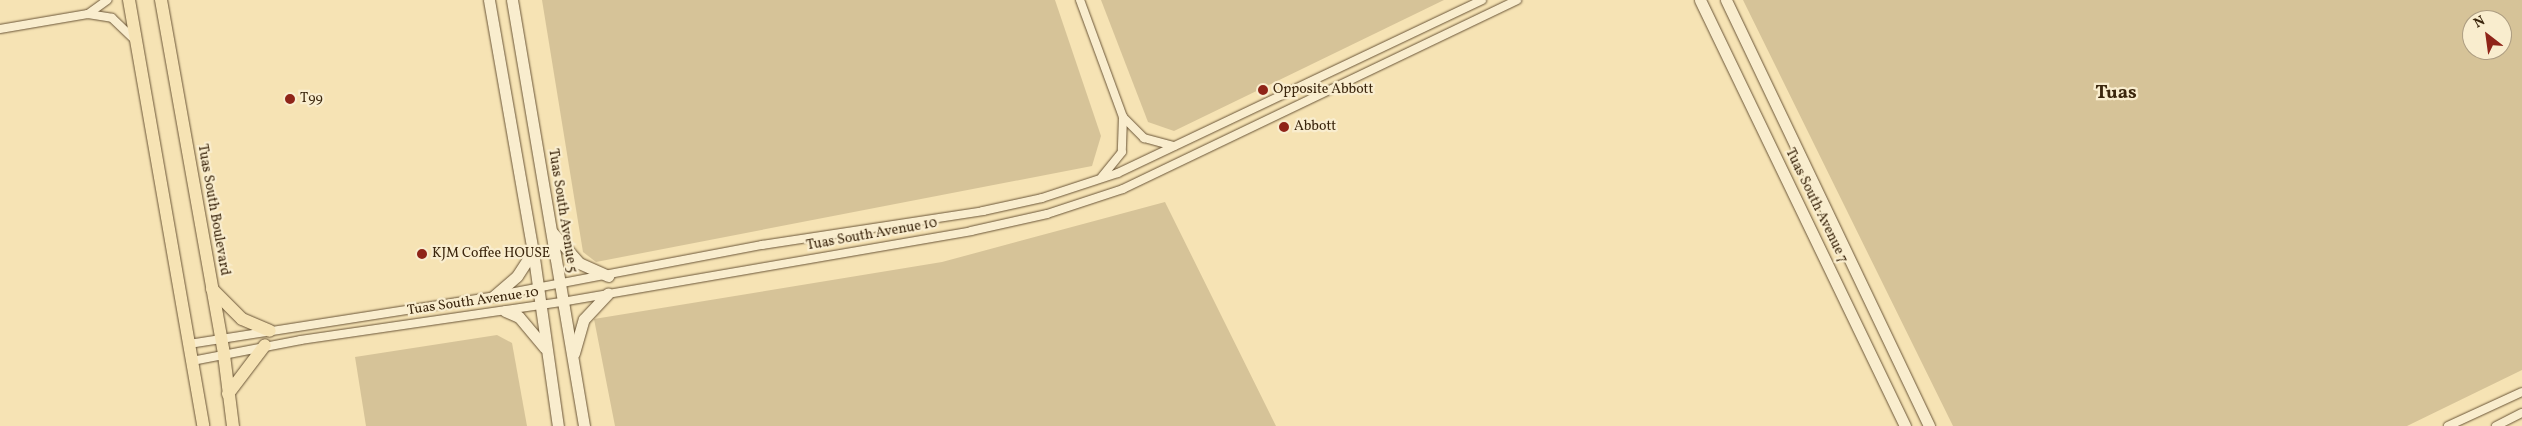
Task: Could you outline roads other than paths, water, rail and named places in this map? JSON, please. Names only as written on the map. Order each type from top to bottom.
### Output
[{"type":"main road","points":[[130,0],[140,44],[203,426]]},
{"type":"main road","name":"Tuas South Boulevard","points":[[160,0],[224,355],[233,426]]},
{"type":"main road","points":[[489,0],[533,251],[558,426]]},
{"type":"main road","name":"Tuas South Avenue 5","points":[[512,0],[584,426]]},
{"type":"main road","name":"Tuas South Avenue 7","points":[[1700,0],[1905,426]]},
{"type":"main road","name":"Tuas South Avenue 7","points":[[1726,0],[1929,426]]},
{"type":"main road","points":[[551,231],[579,263],[608,276]]},
{"type":"main road","points":[[494,296],[517,276],[533,251]]},
{"type":"main road","points":[[212,289],[242,319],[270,331]]},
{"type":"main road","points":[[573,364],[576,340],[584,319],[608,293]]},
{"type":"main road","points":[[504,311],[521,318],[546,350]]},
{"type":"main road","points":[[228,394],[265,346]]},
{"type":"street","points":[[88,14],[108,0]]},
{"type":"street","points":[[1080,0],[1123,116],[1122,152],[1100,178]]},
{"type":"street","name":"Tuas South Avenue 10","points":[[189,344],[494,296],[608,276],[762,245],[983,211],[1042,198],[1100,178],[1174,146],[1482,0]]},
{"type":"street","name":"Tuas South Avenue 10","points":[[192,361],[265,346],[562,302],[971,231],[1047,214],[1123,189],[1516,0]]},
{"type":"street","points":[[0,30],[88,14],[112,18],[140,44]]},
{"type":"street","points":[[1123,116],[1144,138],[1174,146]]},
{"type":"street","points":[[2448,426],[2522,392]]},
{"type":"street","points":[[2496,426],[2522,413]]},
{"type":"place","name":"Opposite Abbott","points":[[1263,90]]},
{"type":"place","name":"T99","points":[[290,99]]},
{"type":"place","name":"Abbott","points":[[1284,127]]},
{"type":"place","name":"KJM Coffee HOUSE","points":[[422,254]]},
{"type":"district","name":"Tuas","points":[[2116,94]]}]
